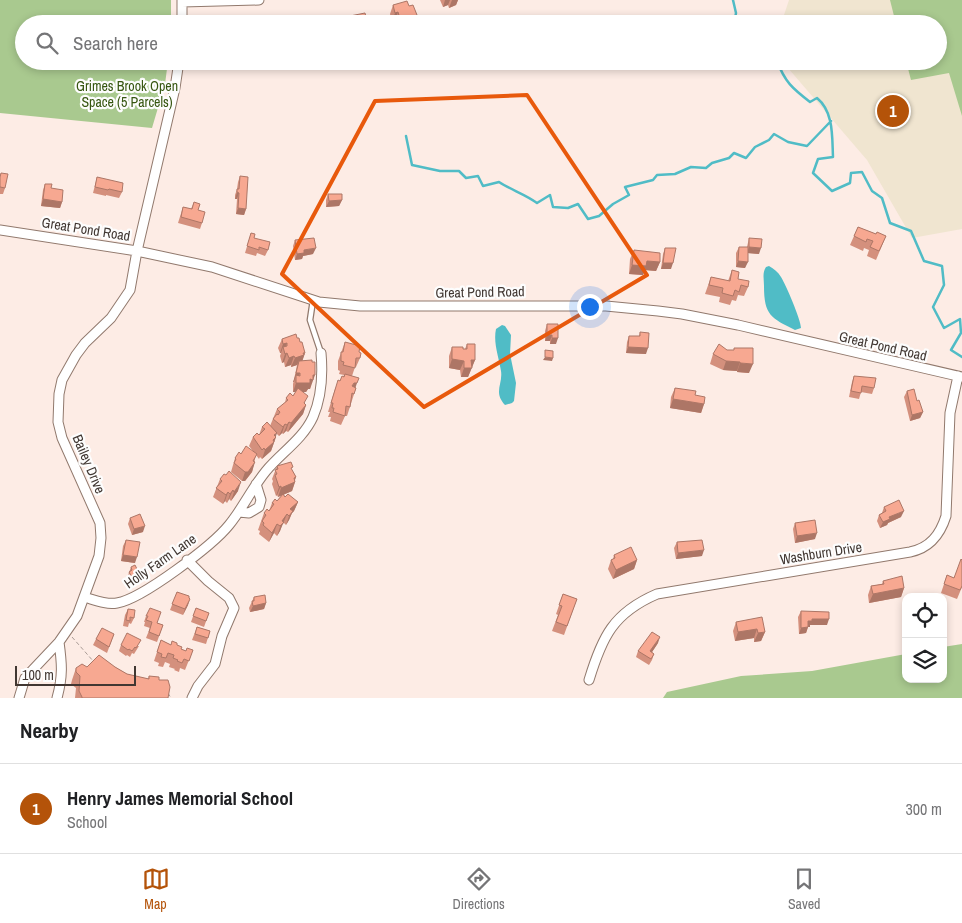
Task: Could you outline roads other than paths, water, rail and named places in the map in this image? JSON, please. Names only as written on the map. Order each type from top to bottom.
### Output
[{"type":"street","points":[[182,15],[182,1],[259,0]]},
{"type":"street","name":"Bailey Drive","points":[[19,698],[25,678],[59,642],[77,616],[99,556],[100,523],[62,438],[58,422],[59,394],[62,380],[76,355],[85,343],[111,318],[130,290],[178,70]]},
{"type":"street","name":"Great Pond Road","points":[[0,230],[137,251],[212,267],[313,300],[360,306],[606,306],[658,311],[738,325],[960,377]]},
{"type":"street","name":"Holly Farm Lane","points":[[84,597],[108,604],[129,600],[145,592],[220,534],[239,512],[268,468],[302,434],[312,419],[320,396],[323,376],[321,353]]},
{"type":"street","name":"Washburn Drive","points":[[589,680],[598,652],[607,633],[617,619],[638,604],[657,594],[916,551],[930,543],[941,531],[946,516],[950,413],[960,377]]},
{"type":"street","points":[[239,512],[249,513],[260,507],[261,500],[256,484]]},
{"type":"street","points":[[187,560],[208,582],[228,598],[234,608],[222,636],[215,664],[198,686],[192,698]]},
{"type":"street","points":[[57,698],[63,669],[59,642]]},
{"type":"lane","points":[[313,300],[310,320],[321,353]]},
{"type":"water","points":[[769,266],[780,275],[796,310],[801,328],[795,330],[780,322],[767,310],[764,296],[764,276],[766,267]]},
{"type":"water","points":[[502,325],[505,326],[511,335],[510,354],[516,383],[514,401],[505,405],[501,400],[499,392],[501,371],[495,340],[496,329]]},
{"type":"waterway","points":[[733,0],[736,15]]},
{"type":"waterway","points":[[781,70],[798,93],[810,102],[817,98],[827,110],[831,125],[833,157],[818,159],[813,173],[832,191],[850,183],[851,173],[862,172],[872,191],[882,198],[890,223],[911,231],[924,261],[942,266],[944,285],[933,307],[944,328],[960,319],[961,333],[951,350],[962,357]]},
{"type":"waterway","points":[[406,136],[412,165],[440,171],[459,171],[466,178],[478,176],[483,186],[499,182],[537,203],[550,195],[553,207],[568,208],[578,204],[588,219],[599,216],[613,204],[629,195],[625,187],[653,180],[657,175],[675,174],[691,167],[706,168],[712,163],[729,158],[734,153],[746,158],[755,147],[769,140],[774,134],[788,142],[807,146],[831,121]]},
{"type":"place","name":"Henry James Memorial School","points":[[893,111]]},
{"type":"park label","name":"Grimes Brook Open Space (5 Parcels)","points":[[127,94]]}]
